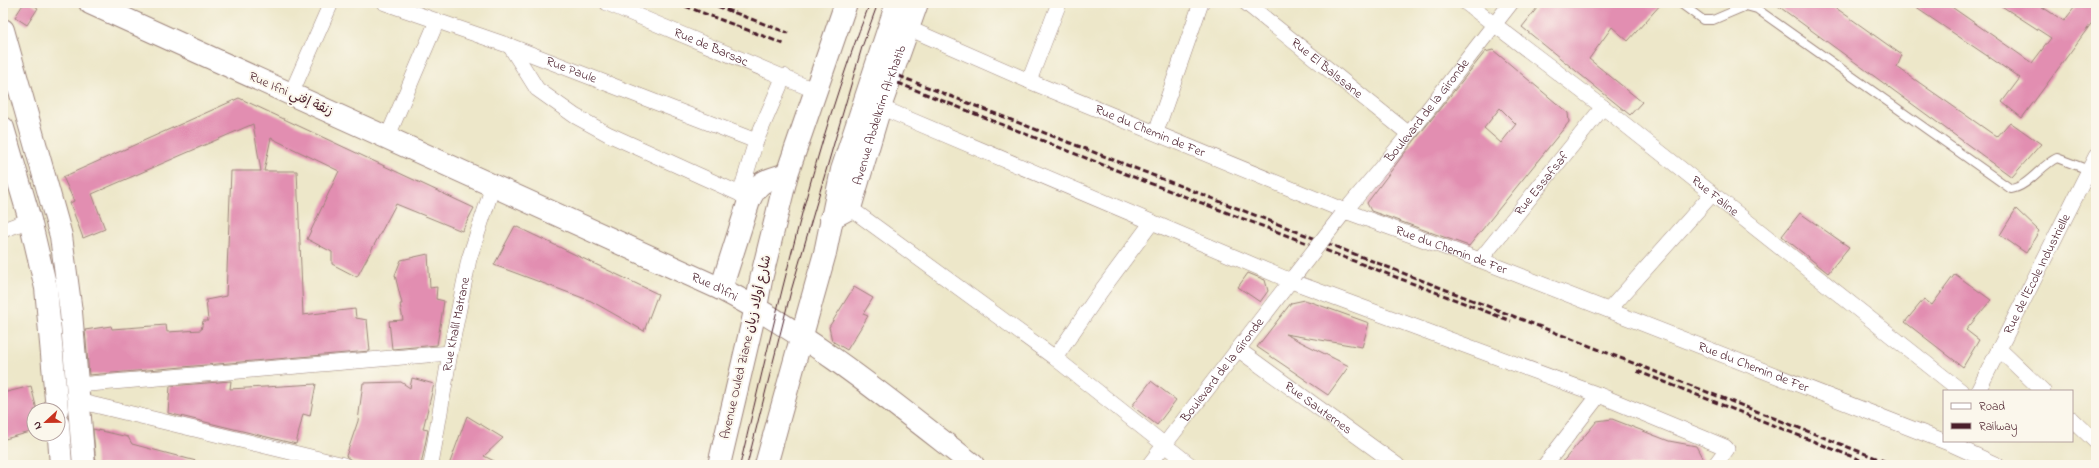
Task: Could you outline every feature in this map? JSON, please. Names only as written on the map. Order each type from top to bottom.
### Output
[{"type":"main road","name":"Rue Ifni زنقة إفني","points":[[90,3],[493,186]]},
{"type":"main road","name":"Avenue Ouled Ziane شارع أولاد زيان","points":[[719,465],[787,174],[846,3]]},
{"type":"main road","points":[[766,465],[825,253],[841,213],[842,170],[897,3]]},
{"type":"main road","points":[[906,3],[908,28]]},
{"type":"main road","name":"Avenue Abdelkrim Al-Khatib","points":[[841,213],[917,3]]},
{"type":"main road","points":[[3,30],[61,236],[78,393],[84,465]]},
{"type":"main road","points":[[3,128],[30,220],[46,288],[56,402]]},
{"type":"main road","points":[[721,289],[744,198],[758,185],[787,174]]},
{"type":"main road","name":"Rue d'Ifni","points":[[493,186],[721,289],[756,307],[802,335],[973,465]]},
{"type":"main road","points":[[59,442],[61,465]]},
{"type":"street","points":[[291,94],[331,3]]},
{"type":"street","name":"Rue Paule","points":[[385,3],[510,46],[756,141]]},
{"type":"street","name":"Rue de Barsac","points":[[607,3],[784,76],[816,91]]},
{"type":"street","points":[[1029,81],[1059,3]]},
{"type":"street","points":[[1156,132],[1201,3]]},
{"type":"street","name":"Rue El Balssane","points":[[1246,3],[1409,134]]},
{"type":"street","name":"Rue Faline","points":[[1466,3],[1603,108],[1960,390]]},
{"type":"street","name":"Boulevard de la Gironde","points":[[1149,465],[1343,213],[1409,134],[1511,3]]},
{"type":"street","points":[[387,138],[437,21]]},
{"type":"street","name":"Rue du Chemin de Fer","points":[[908,28],[1029,81],[1156,132],[1343,213],[1480,260],[1943,440]]},
{"type":"street","points":[[510,46],[537,89],[575,116],[608,134],[744,198],[756,141],[784,76]]},
{"type":"street","points":[[880,106],[1152,222],[1293,278],[1599,395],[1725,447],[1727,449],[1715,465]]},
{"type":"street","name":"Rue Essafsaf","points":[[1480,260],[1603,108]]},
{"type":"street","name":"Rue de l'Ecole Industrielle","points":[[1978,390],[2096,156]]},
{"type":"street","name":"Rue Khalil Matrane","points":[[431,465],[450,353],[469,259],[493,186]]},
{"type":"street","points":[[1609,310],[1712,194]]},
{"type":"street","points":[[841,213],[1055,358],[1190,465]]},
{"type":"street","points":[[3,230],[30,220]]},
{"type":"street","points":[[1055,358],[1100,291],[1152,222]]},
{"type":"street","points":[[1999,349],[2042,390]]},
{"type":"street","name":"Rue Sauternes","points":[[1239,350],[1397,465]]},
{"type":"street","points":[[78,393],[450,353]]},
{"type":"street","points":[[78,393],[344,465]]},
{"type":"street","points":[[1545,465],[1599,395]]},
{"type":"street","points":[[2073,420],[2096,442]]},
{"type":"street","name":"Rue du Chemin de Fer","points":[[1952,443],[1997,465]]},
{"type":"lane","points":[[1680,3],[1703,20],[1713,20],[1746,6],[1757,9],[2011,189],[2018,187],[2048,162],[2057,158],[2089,170]]},
{"type":"building","points":[[24,3],[30,3],[38,8],[27,25],[15,17]]},
{"type":"building","points":[[1541,3],[1662,3],[1628,41],[1612,27],[1589,59],[1642,102],[1630,115],[1522,27]]},
{"type":"building","points":[[1774,3],[1829,3],[1902,55],[1897,67],[1997,137],[2010,122],[2041,144],[2012,177]]},
{"type":"building","points":[[1909,3],[1946,3],[2032,63],[2051,38],[1997,3],[2036,3],[2064,21],[2078,3],[2096,3],[2096,17],[2022,118],[2002,102],[2020,78]]},
{"type":"building","points":[[1493,50],[1568,113],[1569,122],[1469,246],[1371,211],[1367,203],[1485,52]],"holes":[[[1500,108],[1516,124],[1501,143],[1484,128]]]},
{"type":"building","points":[[239,98],[474,208],[462,231],[396,204],[357,277],[332,264],[332,252],[307,239],[339,171],[271,138],[264,171],[297,171],[303,315],[355,309],[356,318],[367,320],[370,351],[89,375],[85,330],[111,326],[112,329],[166,325],[167,332],[201,330],[203,321],[208,321],[206,300],[226,296],[231,171],[261,171],[253,124],[92,194],[105,229],[83,238],[70,203],[74,201],[63,177]]},
{"type":"building","points":[[2016,209],[2039,231],[2026,253],[2000,235]]},
{"type":"building","points":[[1800,213],[1849,247],[1828,273],[1782,236]]},
{"type":"building","points":[[515,226],[658,294],[644,331],[591,301],[494,265]]},
{"type":"building","points":[[428,254],[430,288],[437,287],[436,299],[444,301],[437,345],[392,349],[389,321],[403,320],[400,304],[402,304],[395,275],[401,260]]},
{"type":"building","points":[[1248,273],[1265,280],[1268,291],[1260,302],[1238,287]]},
{"type":"building","points":[[1955,274],[1991,300],[1966,330],[1979,340],[1963,367],[1905,322],[1924,299],[1932,305]]},
{"type":"building","points":[[854,287],[873,298],[863,314],[868,316],[847,350],[832,341],[829,327]]},
{"type":"building","points":[[1305,300],[1369,323],[1362,347],[1285,334],[1349,366],[1328,395],[1257,347],[1291,303]]},
{"type":"building","points":[[412,378],[434,384],[423,429],[428,430],[421,465],[368,465],[352,461],[346,456],[358,421],[363,383],[401,382],[410,388]]},
{"type":"building","points":[[231,381],[230,389],[316,384],[310,416],[303,414],[296,444],[168,413],[170,386]]},
{"type":"building","points":[[1151,381],[1176,400],[1157,425],[1132,406]]},
{"type":"building","points":[[31,386],[35,402],[26,402],[26,433],[5,439],[3,430],[3,393]]},
{"type":"building","points":[[467,416],[503,438],[484,456],[502,465],[449,465]]},
{"type":"building","points":[[1612,419],[1669,441],[1696,446],[1706,465],[1560,465],[1597,421]]},
{"type":"building","points":[[93,429],[128,437],[132,444],[196,461],[196,465],[96,465]]},
{"type":"tram line","points":[[740,465],[782,290],[813,173],[849,59],[870,3]]},
{"type":"tram line","points":[[747,465],[791,291],[862,47],[878,3]]},
{"type":"railway","points":[[677,3],[784,44]]},
{"type":"railway","points":[[709,3],[788,33]]},
{"type":"railway","points":[[899,76],[1894,465]]},
{"type":"railway","points":[[898,83],[1131,176],[1511,321]]},
{"type":"railway","points":[[1637,371],[1873,465]]}]
